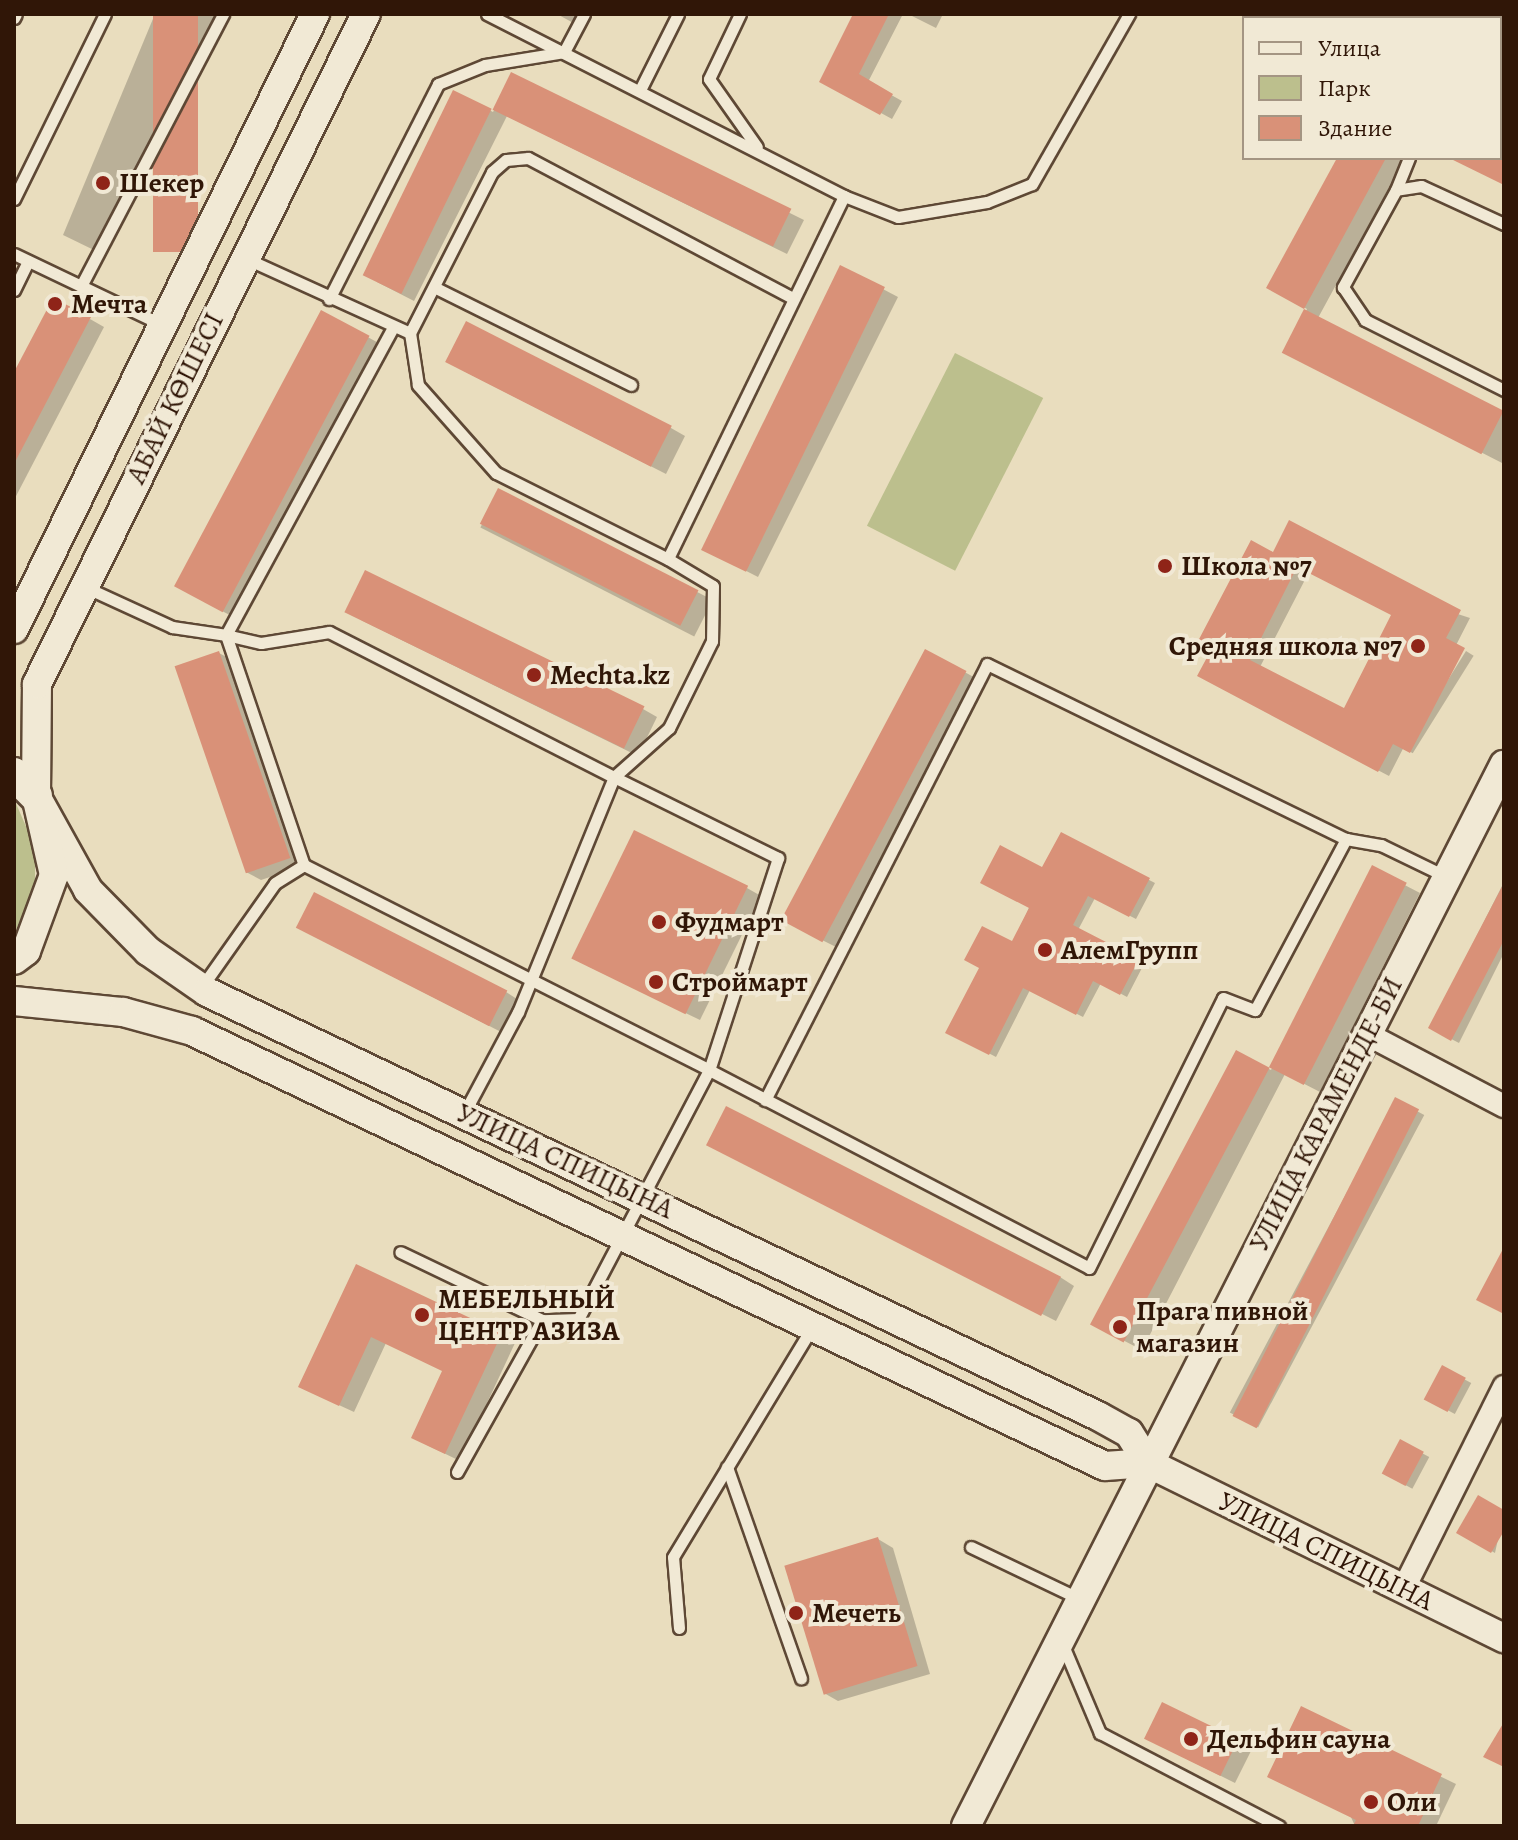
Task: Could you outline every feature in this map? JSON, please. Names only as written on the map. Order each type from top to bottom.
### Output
[{"type":"street","name":"АБАЙ КӨШЕСІ","points":[[14,629],[315,14]]},
{"type":"street","name":"АБАЙ КӨШЕСІ","points":[[14,960],[26,951],[54,875],[25,785],[37,684],[82,585],[366,14]]},
{"type":"street","name":"УЛИЦА КАРАМЕНДЕ-БИ","points":[[966,1826],[1504,765]]},
{"type":"street","name":"УЛИЦА СПИЦЫНА","points":[[25,785],[88,890],[148,951],[201,988],[1098,1416],[1129,1433],[1148,1463]]},
{"type":"street","name":"УЛИЦА СПИЦЫНА","points":[[14,1001],[123,1012],[192,1031],[619,1238],[1105,1466],[1148,1463],[1504,1638]]},
{"type":"street","points":[[1367,1034],[1504,1106]]},
{"type":"street","points":[[1403,1590],[1504,1387]]},
{"type":"lane","points":[[14,199],[105,14]]},
{"type":"lane","points":[[81,286],[223,14]]},
{"type":"lane","points":[[487,14],[758,148],[844,196],[898,217],[987,202],[1032,184],[1129,14]]},
{"type":"lane","points":[[564,52],[584,14]]},
{"type":"lane","points":[[640,90],[678,14]]},
{"type":"lane","points":[[740,14],[709,79],[758,148]]},
{"type":"lane","points":[[329,299],[438,84],[485,65],[564,52]]},
{"type":"lane","points":[[464,1113],[518,1012],[527,977],[614,777],[669,728],[712,641],[713,586],[668,559],[496,473],[418,385],[410,333],[492,172],[506,160],[528,158],[792,298]]},
{"type":"lane","points":[[1408,160],[1396,190],[1343,287],[1350,305],[1504,390]]},
{"type":"lane","points":[[1396,190],[1421,186],[1504,224]]},
{"type":"lane","points":[[668,559],[844,196]]},
{"type":"lane","points":[[14,254],[161,324]]},
{"type":"lane","points":[[244,257],[329,299],[410,333]]},
{"type":"lane","points":[[14,290],[28,261]]},
{"type":"lane","points":[[434,287],[631,385]]},
{"type":"lane","points":[[393,328],[226,635],[304,865],[709,1070],[1089,1268],[1223,998],[1255,1010],[1346,839]]},
{"type":"lane","points":[[82,585],[172,627],[261,643],[329,632],[778,858],[709,1070],[578,1319],[542,1320],[400,1252]]},
{"type":"lane","points":[[765,1100],[987,664],[1346,839],[1381,845],[1447,877]]},
{"type":"lane","points":[[201,988],[275,883],[304,865]]},
{"type":"lane","points":[[457,1472],[542,1320]]},
{"type":"lane","points":[[679,1628],[673,1557],[811,1328]]},
{"type":"lane","points":[[727,1467],[801,1678]]},
{"type":"lane","points":[[971,1547],[1081,1599]]},
{"type":"lane","points":[[1061,1638],[1100,1733],[1279,1826]]},
{"type":"green space","points":[[955,353],[1043,398],[955,571],[867,526]]},
{"type":"green space","points":[[14,799],[35,847],[35,887],[14,934]]},
{"type":"building","points":[[153,14],[198,14],[198,252],[153,252]]},
{"type":"building","points":[[853,14],[889,14],[859,74],[893,94],[880,115],[819,82]]},
{"type":"building","points":[[511,72],[791,209],[773,247],[493,110]]},
{"type":"building","points":[[453,90],[492,109],[401,294],[363,275]]},
{"type":"building","points":[[1504,158],[1504,185],[1453,160]]},
{"type":"building","points":[[1336,160],[1385,160],[1304,309],[1266,288]]},
{"type":"building","points":[[840,265],[885,287],[746,572],[701,550]]},
{"type":"building","points":[[53,298],[91,317],[14,464],[14,372]]},
{"type":"building","points":[[1304,309],[1504,411],[1481,454],[1282,353]]},
{"type":"building","points":[[321,310],[370,336],[223,612],[174,586]]},
{"type":"building","points":[[466,321],[672,426],[651,467],[445,362]]},
{"type":"building","points":[[498,488],[698,590],[680,626],[480,524]]},
{"type":"building","name":"Средняя школа №7","points":[[1289,520],[1461,610],[1446,638],[1465,648],[1410,753],[1393,744],[1378,772],[1197,676],[1211,650],[1197,643],[1251,540],[1273,552]],"holes":[[[1297,567],[1391,615],[1344,708],[1250,660]]]},
{"type":"building","points":[[365,570],[645,706],[624,749],[344,612]]},
{"type":"building","points":[[925,649],[966,671],[822,942],[781,920]]},
{"type":"building","points":[[219,651],[290,858],[246,873],[175,666]]},
{"type":"building","name":"Фудмарт","points":[[634,830],[748,886],[685,1014],[571,959]]},
{"type":"building","name":"АлемГрупп","points":[[1061,832],[1150,878],[1129,917],[1088,896],[1073,925],[1139,959],[1120,995],[1093,981],[1076,1015],[1023,988],[989,1055],[945,1033],[979,968],[964,960],[982,926],[1012,941],[1029,908],[980,883],[1000,845],[1042,867]]},
{"type":"building","points":[[1372,865],[1407,883],[1304,1085],[1269,1067]]},
{"type":"building","points":[[1504,883],[1504,940],[1451,1041],[1428,1028]]},
{"type":"building","points":[[314,892],[507,991],[489,1026],[296,928]]},
{"type":"building","points":[[1236,1050],[1270,1068],[1124,1342],[1090,1325]]},
{"type":"building","points":[[1395,1097],[1419,1109],[1257,1428],[1232,1416]]},
{"type":"building","points":[[726,1106],[1061,1277],[1041,1316],[706,1145]]},
{"type":"building","points":[[1504,1247],[1504,1314],[1476,1300]]},
{"type":"building","points":[[356,1264],[502,1333],[445,1454],[411,1438],[442,1371],[371,1337],[339,1406],[298,1387]]},
{"type":"building","points":[[1442,1365],[1466,1378],[1448,1412],[1424,1399]]},
{"type":"building","points":[[1400,1439],[1424,1452],[1406,1486],[1382,1473]]},
{"type":"building","points":[[1478,1495],[1504,1510],[1504,1531],[1491,1553],[1456,1533]]},
{"type":"building","points":[[878,1537],[917,1666],[824,1695],[784,1566]]},
{"type":"building","name":"Дельфин сауна","points":[[1162,1702],[1238,1739],[1220,1776],[1144,1739]]},
{"type":"building","points":[[1301,1706],[1442,1774],[1418,1826],[1353,1826],[1356,1820],[1267,1777]]},
{"type":"building","points":[[1504,1722],[1504,1767],[1483,1757]]},
{"type":"place","name":"Шекер","points":[[103,183]]},
{"type":"place","name":"Мечта","points":[[55,304]]},
{"type":"place","name":"Школа №7","points":[[1165,566]]},
{"type":"place","name":"Средняя школа №7","points":[[1418,646]]},
{"type":"place","name":"Mechta.kz","points":[[534,675]]},
{"type":"place","name":"Фудмарт","points":[[659,922]]},
{"type":"place","name":"АлемГрупп","points":[[1045,950]]},
{"type":"place","name":"Строймарт","points":[[656,982]]},
{"type":"place","name":"МЕБЕЛЬНЫЙ ЦЕНТР АЗИЗА","points":[[422,1315]]},
{"type":"place","name":"Прага пивной магазин","points":[[1120,1327]]},
{"type":"place","name":"Мечеть","points":[[796,1613]]},
{"type":"place","name":"Дельфин сауна","points":[[1191,1739]]},
{"type":"place","name":"Оли","points":[[1371,1802]]}]
